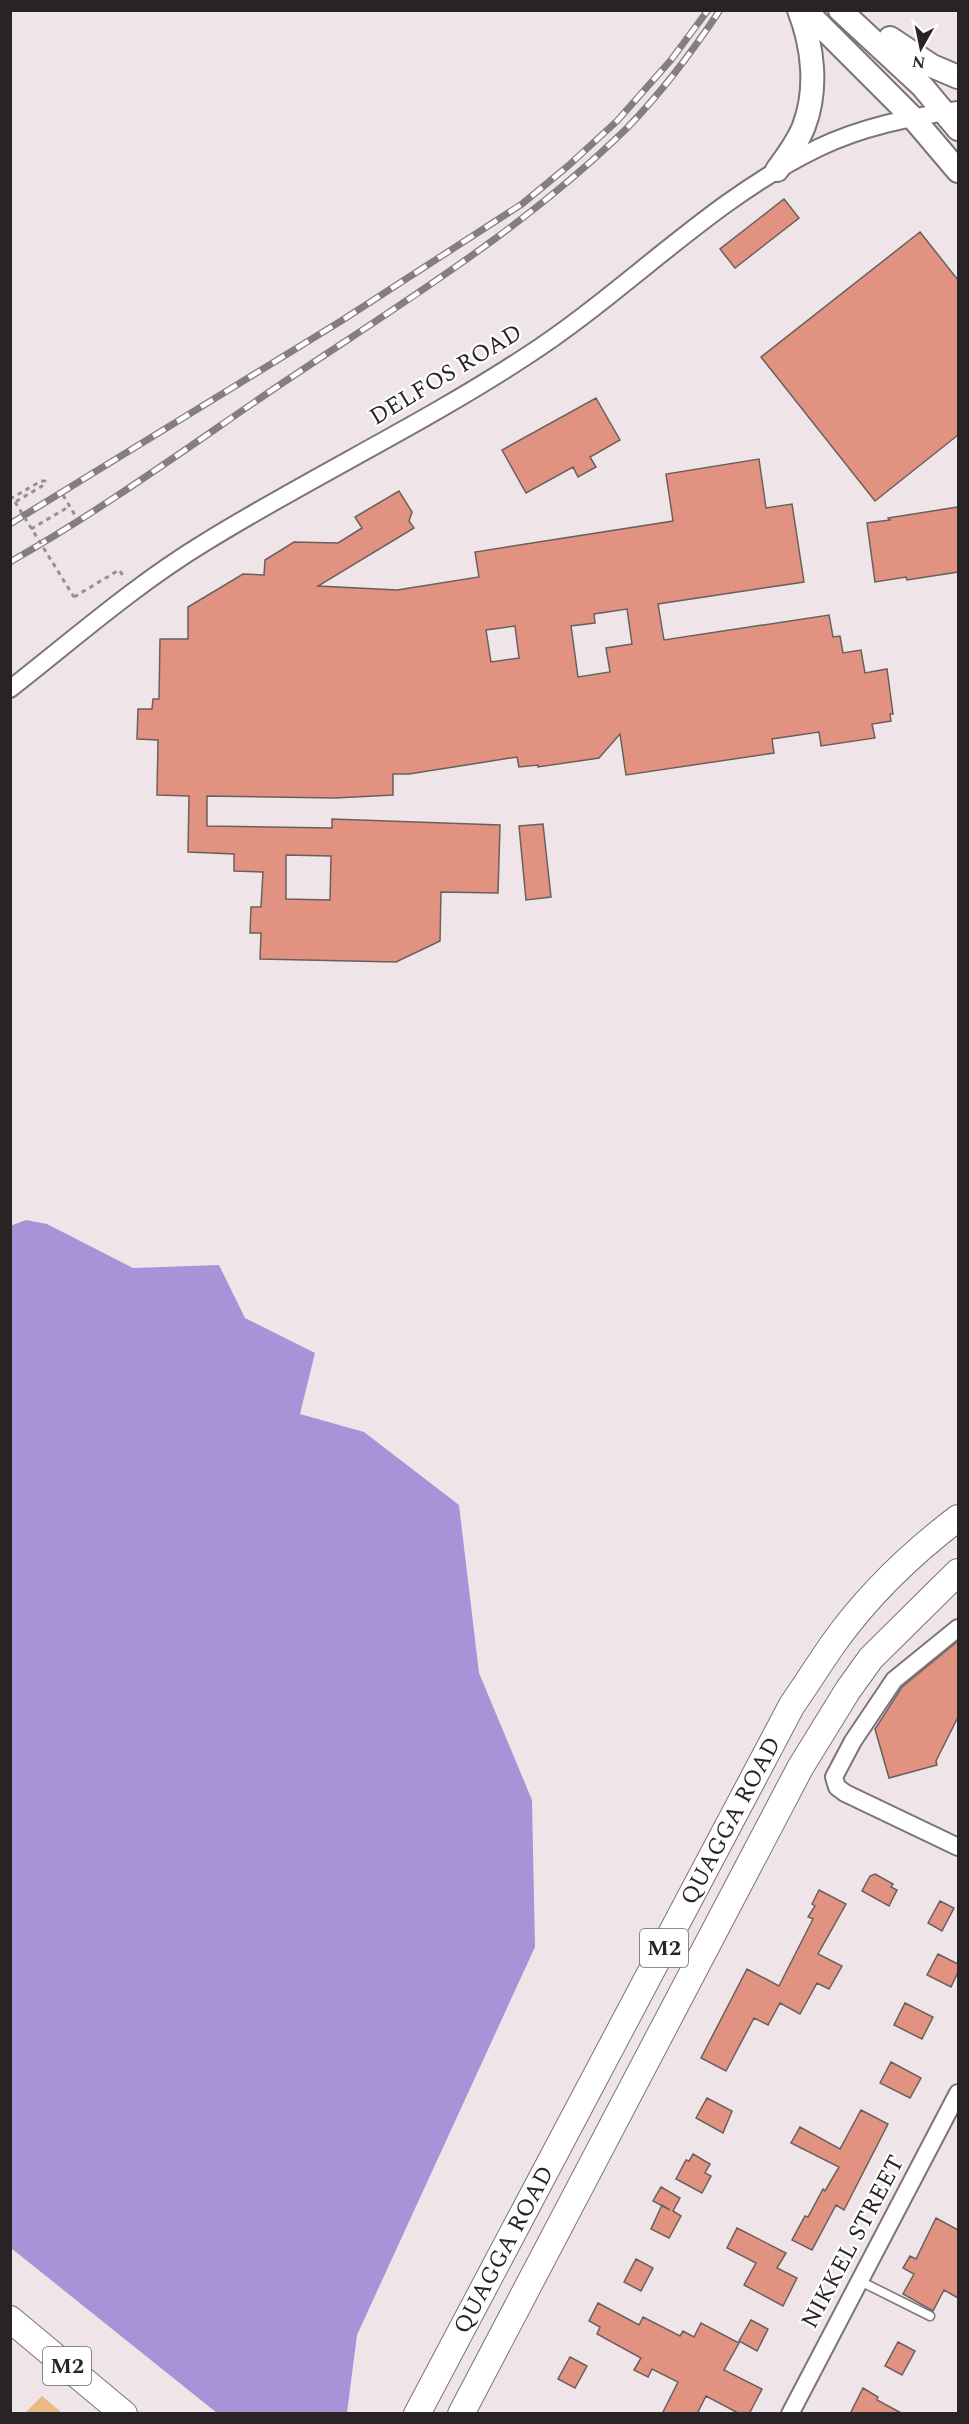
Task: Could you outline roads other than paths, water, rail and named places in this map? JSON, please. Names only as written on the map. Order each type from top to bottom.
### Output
[{"type":"main road","points":[[777,170],[804,125],[811,98],[812,59],[807,33],[799,10]]},
{"type":"main road","points":[[805,10],[913,118],[958,171]]},
{"type":"main road","points":[[841,11],[864,20],[914,56],[958,77]]},
{"type":"main road","points":[[841,11],[954,117]]},
{"type":"main road","name":"QUAGGA ROAD","points":[[417,2414],[792,1705],[834,1643],[876,1594],[909,1558],[958,1518]]},
{"type":"main road","name":"QUAGGA ROAD","points":[[461,2414],[800,1768],[848,1690],[871,1658],[958,1572]]},
{"type":"main road","name":"M2","points":[[10,2319],[124,2414]]},
{"type":"main road","name":"M2","points":[[10,2342],[96,2414]]},
{"type":"street","name":"DELFOS ROAD","points":[[10,689],[151,578],[204,543],[459,398],[529,355],[717,211],[777,170],[839,140],[913,118],[954,117]]},
{"type":"street","points":[[958,1628],[894,1680],[853,1741],[834,1777],[837,1787],[845,1793],[958,1847]]},
{"type":"street","name":"NIKKEL STREET","points":[[790,2414],[958,2092]]},
{"type":"lane","points":[[860,2281],[930,2316]]},
{"type":"railway","points":[[10,524],[341,321],[522,204],[617,121],[671,60],[708,10]]},
{"type":"railway","points":[[10,562],[115,497],[462,263],[547,199],[588,164],[640,114],[676,71],[720,10]]}]
